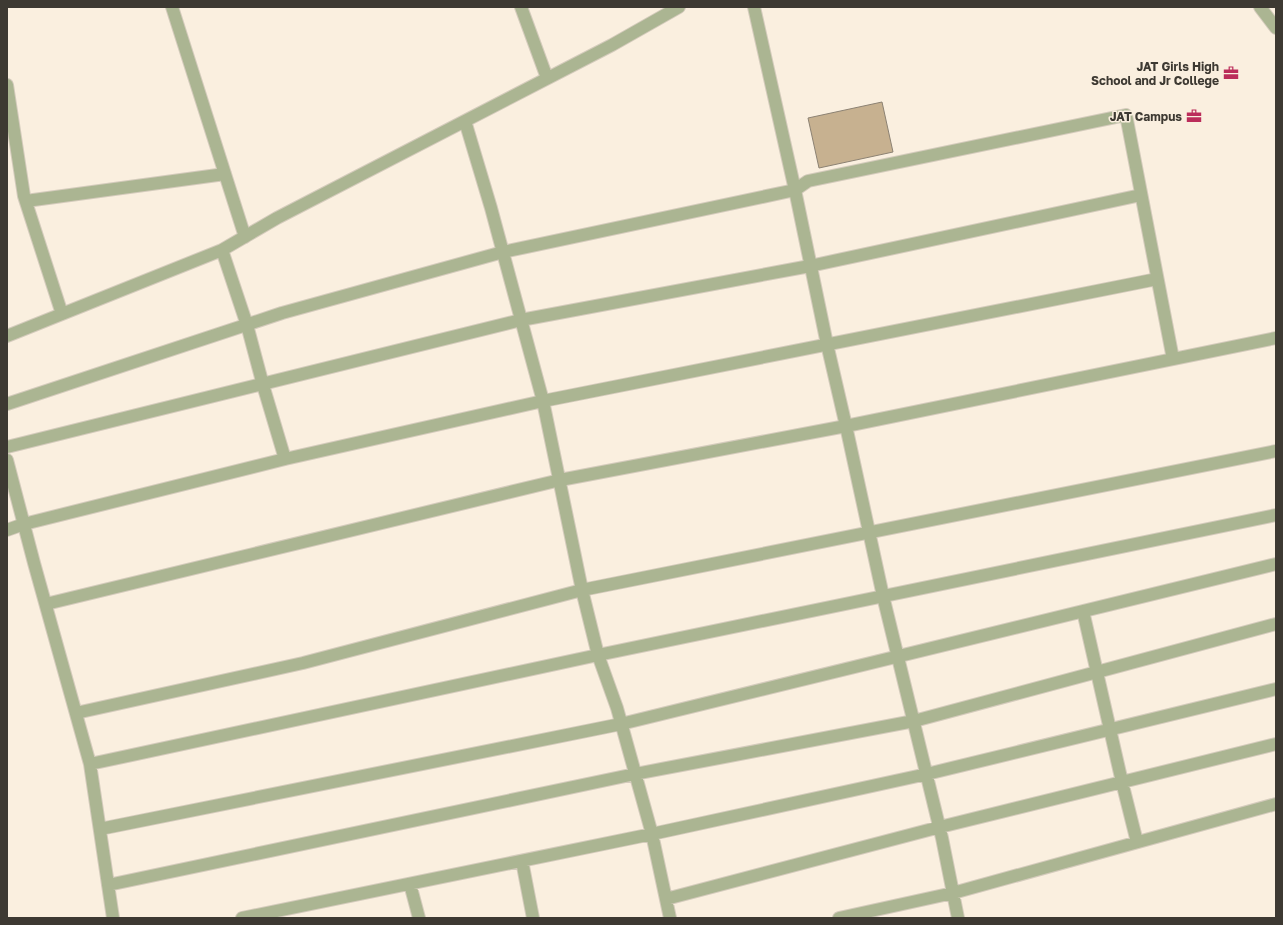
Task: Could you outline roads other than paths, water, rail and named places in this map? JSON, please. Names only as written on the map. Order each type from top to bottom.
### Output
[{"type":"street","points":[[172,7],[245,237]]},
{"type":"street","points":[[521,7],[547,78]]},
{"type":"street","points":[[7,336],[222,250],[277,218],[612,44],[679,7]]},
{"type":"street","points":[[754,7],[796,190],[810,266],[883,596],[940,827],[958,918]]},
{"type":"street","points":[[1260,7],[1276,28]]},
{"type":"street","points":[[7,84],[21,182],[62,314]]},
{"type":"street","points":[[7,404],[282,313],[503,252],[796,190],[808,181],[1126,115],[1173,359]]},
{"type":"street","points":[[465,121],[503,252],[542,401],[560,480],[582,590],[598,655],[621,724],[652,834],[670,918]]},
{"type":"street","points":[[26,201],[225,174]]},
{"type":"street","points":[[7,447],[521,320],[810,266],[1141,195]]},
{"type":"street","points":[[222,250],[247,325],[262,384],[285,459]]},
{"type":"street","points":[[7,530],[24,524],[285,459],[542,401],[1157,279]]},
{"type":"street","points":[[46,604],[560,480],[846,426],[1276,338]]},
{"type":"street","points":[[76,713],[304,663],[582,590],[1276,451]]},
{"type":"street","points":[[7,460],[90,764],[113,918]]},
{"type":"street","points":[[90,764],[598,655],[1276,515]]},
{"type":"street","points":[[100,829],[621,724],[1276,564]]},
{"type":"street","points":[[1083,611],[1137,842]]},
{"type":"street","points":[[108,885],[635,774],[914,721],[1276,624]]},
{"type":"street","points":[[242,918],[652,834],[927,774],[1276,688]]},
{"type":"street","points":[[666,899],[940,827],[1276,744]]},
{"type":"street","points":[[839,918],[953,893],[1276,804]]},
{"type":"street","points":[[522,861],[533,918]]},
{"type":"street","points":[[410,884],[419,918]]},
{"type":"place","name":"JAT Girls High School and Jr College","points":[[1231,73]]},
{"type":"place","name":"JAT Campus","points":[[1194,116]]}]
